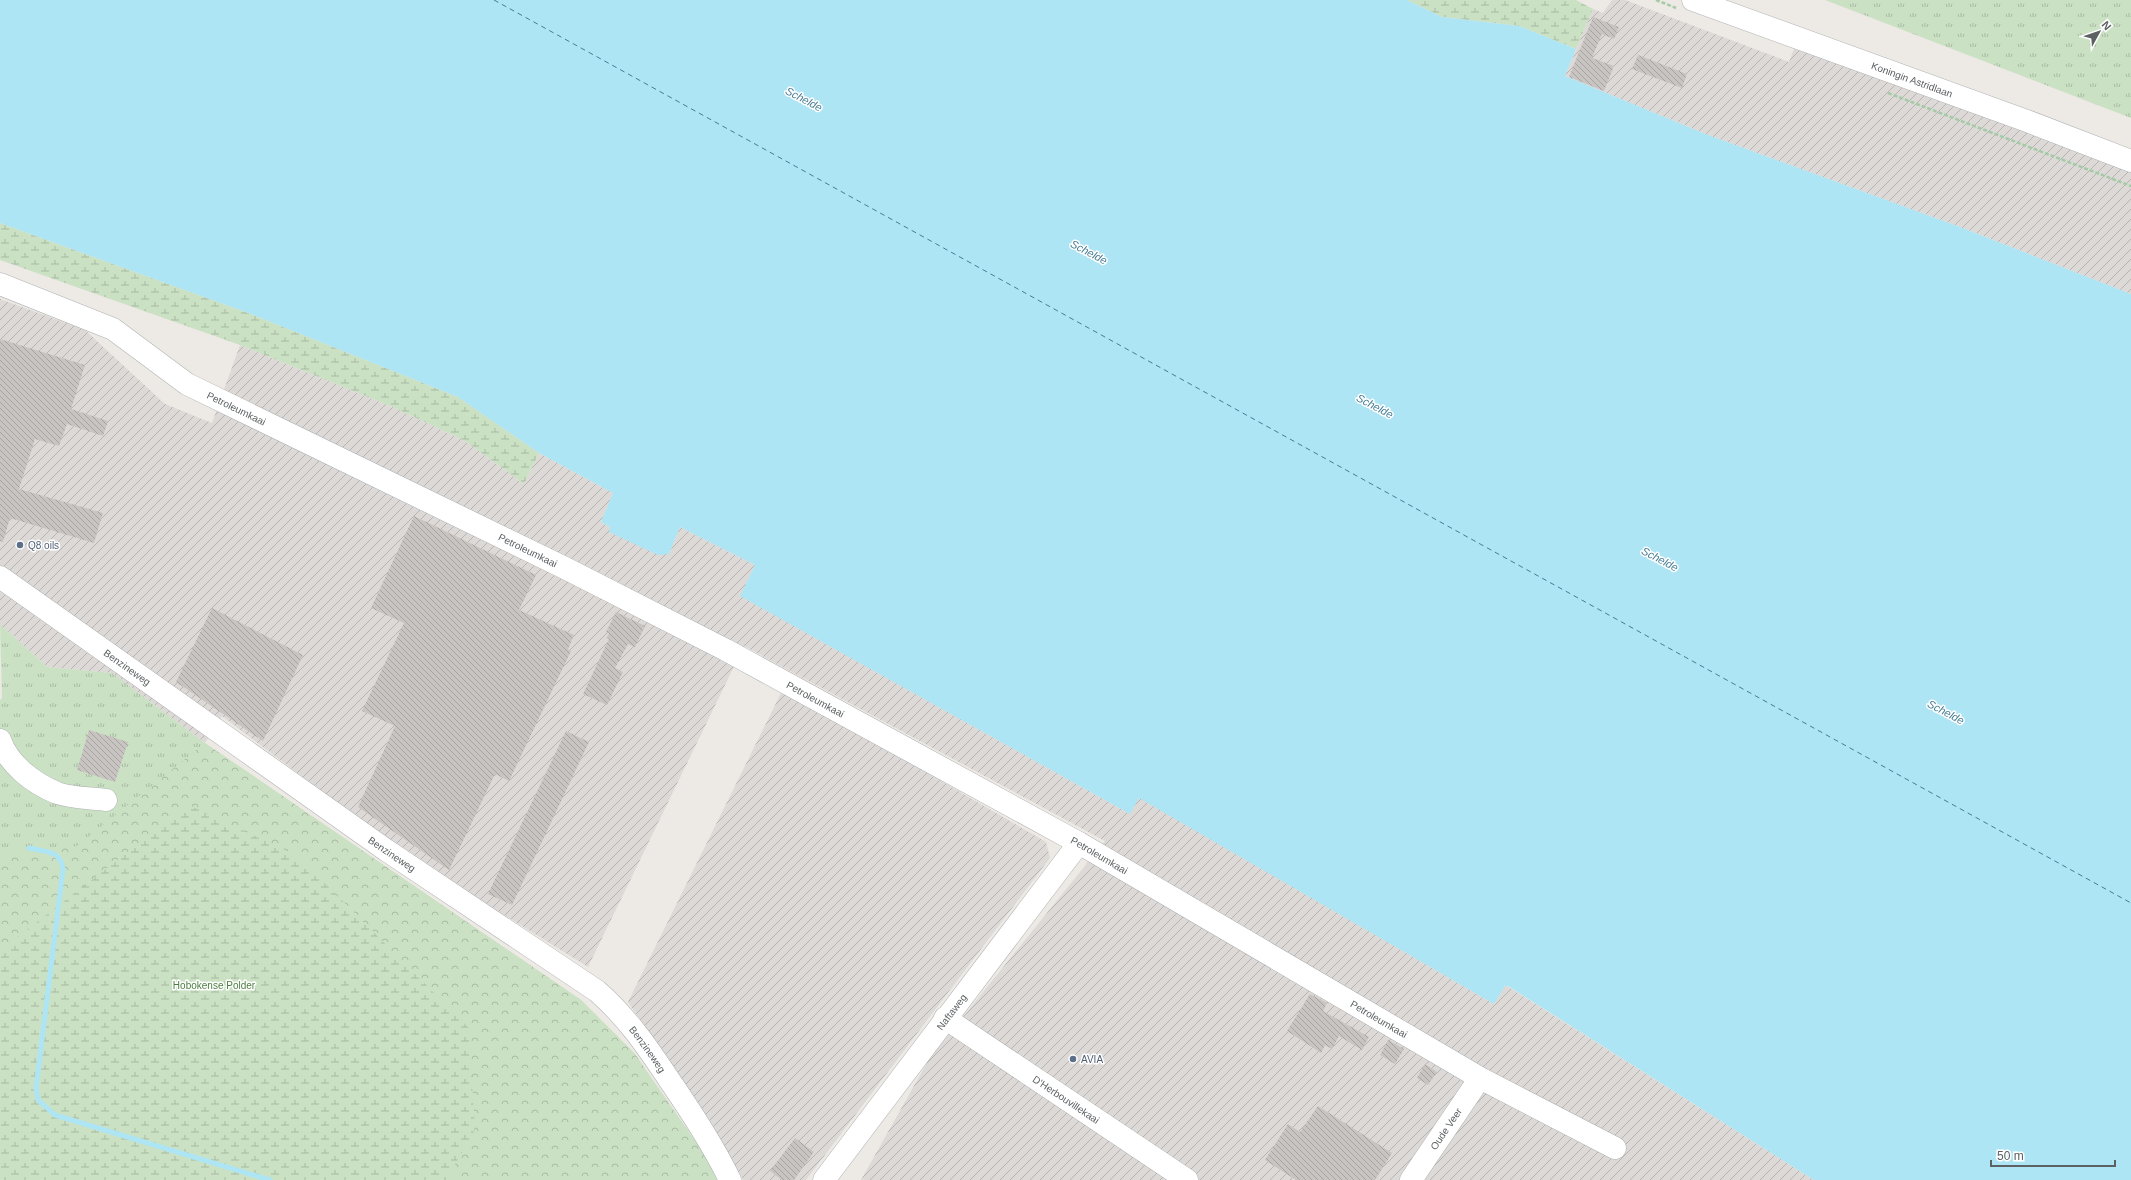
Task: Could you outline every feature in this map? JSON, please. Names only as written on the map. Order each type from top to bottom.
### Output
[{"type":"street","name":"Koningin Astridlaan","points":[[1693,0],[2020,118],[2131,161]]},
{"type":"street","name":"Petroleumkaai","points":[[1,289],[113,329],[187,384],[564,568],[719,647],[1079,842],[1480,1078],[1615,1148]]},
{"type":"street","name":"Benzineweg","points":[[0,577],[386,850],[596,991],[627,1020],[640,1037],[716,1150],[730,1180]]},
{"type":"street","points":[[0,740],[4,751],[26,776],[58,793],[106,800]]},
{"type":"street","name":"Naftaweg","points":[[824,1180],[1079,842]]},
{"type":"street","name":"D'Herbouvillekaai","points":[[945,1018],[1187,1180]]},
{"type":"street","name":"Oude Veer","points":[[1411,1180],[1480,1078]]},
{"type":"shaded area","points":[[1612,0],[1625,0],[1789,62],[1798,38],[2131,161],[2131,294],[1960,227],[1708,135],[1565,76],[1593,9],[1603,13]]},
{"type":"shaded area","points":[[0,299],[85,330],[165,404],[212,423],[240,345],[395,408],[465,441],[524,484],[539,453],[613,493],[601,522],[658,554],[669,554],[680,527],[755,565],[741,596],[1130,814],[1139,797],[1494,1004],[1505,986],[1507,986],[1814,1180],[861,1180],[929,1059],[1105,841],[744,646],[588,967],[397,848],[222,716],[205,743],[112,673],[47,667],[0,624]]},
{"type":"shaded area","points":[[783,689],[1046,842],[1050,858],[806,1180],[743,1180],[711,1122],[628,1002]]},
{"type":"green space","points":[[1407,0],[1576,0],[1593,9],[1576,49],[1519,26],[1442,17]]},
{"type":"green space","points":[[1825,0],[2131,0],[2131,118]]},
{"type":"green space","points":[[0,223],[251,314],[458,397],[539,453],[524,484],[465,441],[395,408],[240,345],[0,260]]},
{"type":"green space","points":[[0,624],[47,667],[112,673],[205,743],[581,1000],[635,1054],[717,1180],[48,914],[0,872],[0,700],[2,698]]},
{"type":"green space","name":"Hobokense Polder","points":[[205,743],[581,1000],[635,1054],[705,1155],[717,1180],[0,1180],[0,855],[77,846]]},
{"type":"green space","name":"Hobokense Polder","points":[[189,805],[298,856],[469,1028],[475,1130],[446,1180],[0,1180],[0,958],[2,949]]},
{"type":"water","name":"Schelde","points":[[0,0],[1407,0],[1442,17],[1519,26],[1576,49],[1565,76],[1708,135],[1960,227],[2131,294],[2131,1180],[1814,1180],[1508,986],[1505,986],[1494,1004],[1139,798],[1130,814],[740,596],[755,565],[680,527],[669,554],[658,555],[609,532],[610,527],[601,522],[613,493],[539,453],[458,397],[251,314],[0,223]]},
{"type":"building","points":[[1593,17],[1619,27],[1614,39],[1602,34],[1592,58],[1614,66],[1604,91],[1569,77]]},
{"type":"building","points":[[1638,55],[1687,74],[1682,88],[1632,69]]},
{"type":"building","points":[[0,339],[85,365],[71,409],[108,421],[103,436],[67,424],[59,446],[35,439],[19,489],[103,513],[94,543],[10,518],[3,542],[0,541]]},
{"type":"building","points":[[414,516],[536,575],[519,610],[574,635],[568,649],[571,651],[509,781],[495,774],[449,870],[358,807],[395,726],[362,711],[404,623],[371,608]]},
{"type":"building","points":[[212,608],[303,655],[263,741],[176,682]]},
{"type":"building","points":[[616,612],[645,626],[635,647],[628,644],[615,668],[623,672],[607,705],[583,694],[609,639],[607,638],[609,633],[606,632]]},
{"type":"building","points":[[89,730],[128,742],[115,782],[77,770]]},
{"type":"building","points":[[566,731],[589,742],[512,905],[488,894]]},
{"type":"building","points":[[1310,994],[1327,1003],[1323,1011],[1369,1037],[1362,1050],[1339,1036],[1332,1049],[1325,1045],[1321,1053],[1287,1031]]},
{"type":"building","points":[[1388,1040],[1404,1049],[1395,1064],[1380,1055]]},
{"type":"building","points":[[1425,1064],[1437,1072],[1428,1085],[1417,1078]]},
{"type":"building","points":[[1318,1106],[1392,1153],[1375,1180],[1296,1180],[1265,1160],[1288,1124],[1300,1132]]},
{"type":"building","points":[[795,1138],[814,1152],[794,1180],[782,1180],[770,1171]]},
{"type":"waterway","points":[[29,848],[46,851],[55,855],[59,858],[63,869],[36,1088],[38,1100],[55,1115],[270,1180]]},
{"type":"ferry route","points":[[494,0],[2131,903]]},
{"type":"place","name":"Q8 oils","points":[[20,545]]},
{"type":"place","name":"AVIA","points":[[1073,1059]]}]
